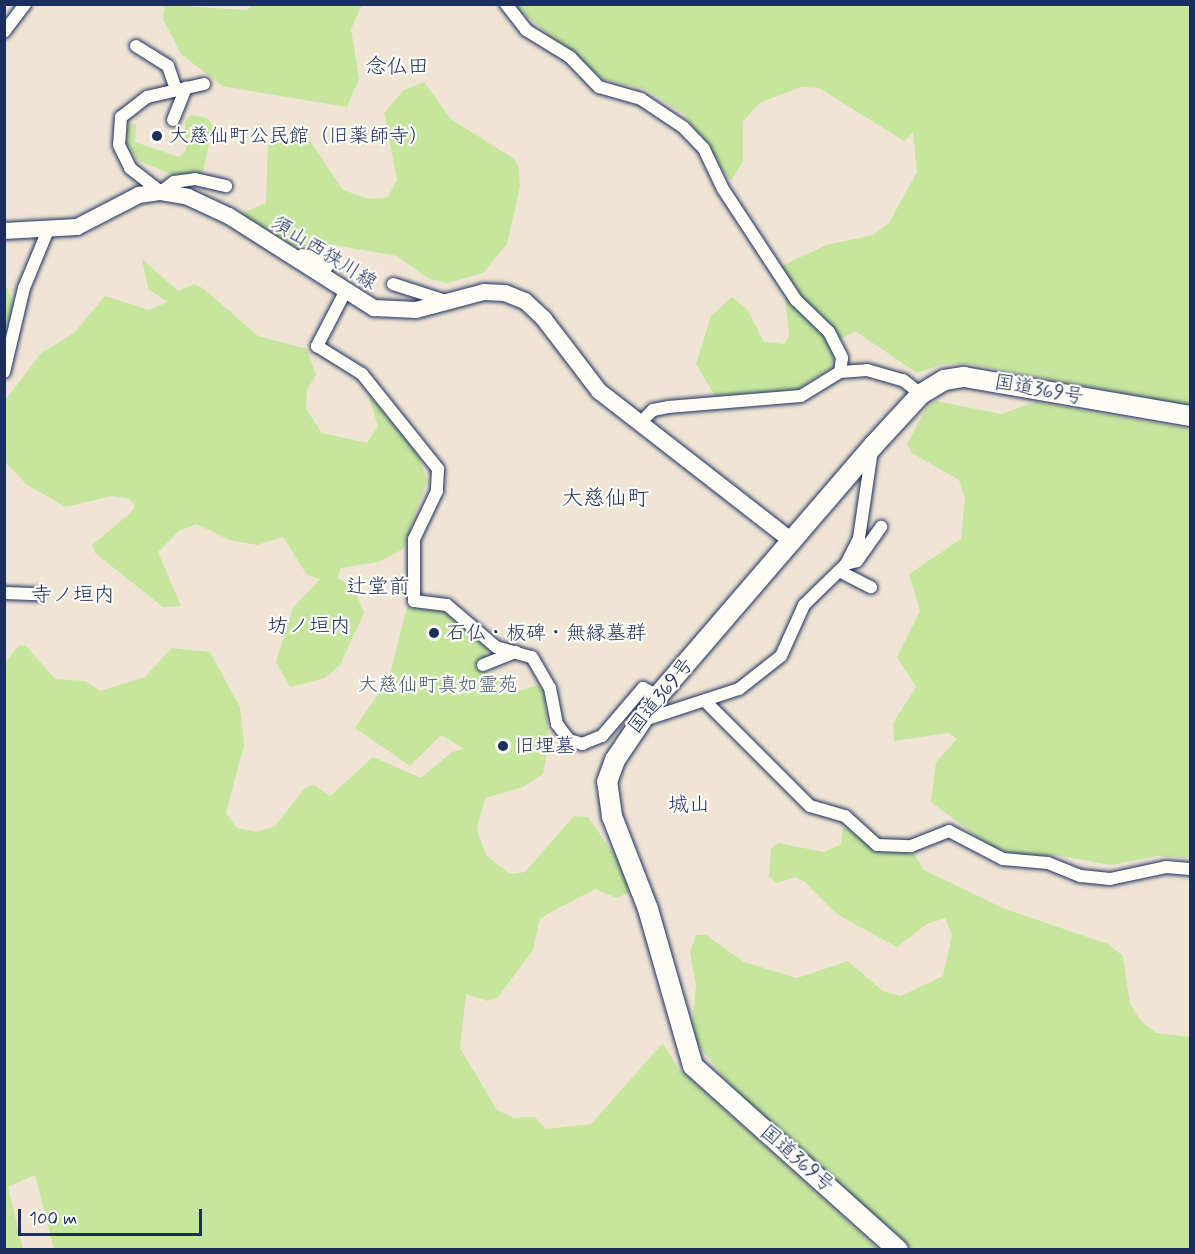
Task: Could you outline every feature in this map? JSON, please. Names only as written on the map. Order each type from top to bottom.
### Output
[{"type":"highway","name":"国道369号","points":[[897,1250],[693,1066],[648,909],[612,816],[607,782],[632,728],[873,446],[921,394],[944,380],[964,377],[1191,416]]},
{"type":"main road","name":"須山西狭川線","points":[[4,231],[76,227],[139,195],[161,192],[188,196],[229,216],[344,294],[393,312],[447,302],[483,292],[525,302],[599,391],[793,542]]},
{"type":"street","points":[[4,32],[25,4]]},
{"type":"street","points":[[506,4],[526,30],[570,57],[599,87],[642,99],[683,127],[704,149],[723,189],[796,300],[829,332],[842,358],[840,372]]},
{"type":"street","points":[[136,46],[168,66],[181,88],[172,120]]},
{"type":"street","points":[[204,84],[147,97],[121,117],[119,145],[130,168],[161,192],[174,183],[195,179],[226,186]]},
{"type":"street","points":[[4,372],[24,288],[48,230]]},
{"type":"street","points":[[289,257],[297,254],[328,266]]},
{"type":"street","points":[[393,284],[447,302]]},
{"type":"street","points":[[344,294],[316,346],[362,374],[438,469],[437,491],[414,540],[414,601],[447,605],[496,647],[532,657],[542,669],[557,724],[569,740],[582,744],[602,736],[644,688],[658,696]]},
{"type":"street","points":[[641,422],[653,410],[669,407],[801,396],[840,372],[867,370],[903,380],[921,394]]},
{"type":"street","points":[[843,568],[859,537],[873,446]]},
{"type":"street","points":[[632,728],[656,713],[706,702],[739,690],[781,656],[804,605],[843,568],[857,561],[880,527]]},
{"type":"street","points":[[843,568],[871,587]]},
{"type":"street","points":[[4,593],[39,594]]},
{"type":"street","points":[[483,665],[507,660],[516,652]]},
{"type":"street","points":[[706,702],[810,806],[845,816],[877,845],[911,846],[949,831],[1003,859],[1048,863],[1081,876],[1110,879],[1166,867],[1191,869]]},
{"type":"green space","points":[[253,4],[362,5],[351,29],[359,79],[347,107],[222,86],[181,54],[163,19],[165,5],[247,10]]},
{"type":"green space","points":[[513,5],[1190,5],[1190,406],[970,364],[943,364],[917,373],[855,331],[840,339],[830,369],[796,390],[715,396],[696,364],[711,316],[732,297],[747,309],[764,342],[784,344],[789,336],[782,266],[826,245],[873,235],[889,223],[917,172],[913,132],[904,141],[819,88],[801,87],[761,102],[743,121],[743,161],[731,181],[684,114],[645,89],[603,79]]},
{"type":"green space","points":[[424,82],[451,119],[514,159],[519,168],[520,187],[507,244],[483,273],[447,283],[429,279],[397,256],[328,244],[291,247],[240,214],[266,203],[268,146],[285,132],[310,141],[343,190],[369,199],[388,197],[397,180],[384,113],[404,90]]},
{"type":"green space","points":[[191,115],[207,118],[213,126],[201,181],[192,183],[137,160],[127,144],[127,124],[136,124],[135,142],[179,157],[186,151],[185,122]]},
{"type":"green space","points":[[142,259],[178,291],[195,284],[204,289],[258,336],[307,349],[316,375],[307,390],[306,409],[322,433],[367,443],[378,426],[368,394],[418,454],[427,481],[403,549],[378,562],[341,568],[337,578],[353,586],[364,613],[340,665],[325,678],[290,687],[276,662],[293,608],[320,579],[307,575],[283,537],[257,545],[229,540],[197,524],[179,531],[158,552],[181,606],[163,607],[95,553],[92,545],[129,514],[135,506],[129,499],[111,496],[66,507],[27,485],[5,462],[4,402],[41,353],[74,333],[105,296],[149,310],[168,302],[148,289]]},
{"type":"green space","points":[[5,283],[15,307],[5,343]]},
{"type":"green space","points":[[936,401],[1001,414],[1036,402],[1190,429],[1190,858],[1157,856],[1111,865],[1054,855],[1029,858],[991,847],[931,802],[936,762],[957,739],[949,733],[894,741],[893,723],[916,687],[897,657],[920,611],[909,574],[961,539],[965,499],[959,480],[912,453],[907,444],[927,407]]},
{"type":"green space","name":"大慈仙町真如霊苑","points":[[407,607],[447,612],[487,647],[485,672],[519,691],[537,685],[544,692],[549,741],[543,774],[523,787],[485,798],[477,829],[486,855],[510,874],[525,872],[574,816],[588,817],[630,877],[629,892],[617,898],[595,889],[540,918],[533,950],[498,997],[488,1001],[466,994],[460,1048],[497,1110],[514,1118],[535,1117],[546,1129],[591,1124],[663,1043],[678,1068],[878,1249],[54,1249],[35,1175],[8,1187],[23,1249],[5,1249],[4,664],[19,645],[26,646],[55,679],[85,681],[100,691],[145,677],[172,648],[210,652],[240,707],[244,745],[226,813],[237,828],[257,832],[275,826],[305,788],[314,785],[330,796],[373,757],[421,778],[452,752],[464,749],[441,735],[410,766],[355,728],[389,678]]},
{"type":"green space","points":[[843,826],[877,849],[914,854],[924,870],[1005,909],[1108,944],[1123,956],[1130,1004],[1141,1021],[1156,1033],[1190,1037],[1190,1249],[913,1249],[735,1091],[691,1036],[696,985],[690,952],[696,935],[706,935],[744,962],[797,978],[848,961],[883,991],[901,996],[943,976],[952,935],[945,918],[927,924],[897,947],[838,915],[804,881],[795,877],[777,883],[769,877],[771,849],[778,843],[824,852],[841,844]]},
{"type":"place","name":"大慈仙町公民館（旧薬師寺）","points":[[157,136]]},
{"type":"place","name":"石仏・板碑・無縁墓群","points":[[434,633]]},
{"type":"place","name":"旧埋墓","points":[[503,746]]},
{"type":"district","name":"念仏田","points":[[397,67]]},
{"type":"district","name":"大慈仙町","points":[[605,500]]},
{"type":"district","name":"辻堂前","points":[[378,587]]},
{"type":"district","name":"寺ノ垣内","points":[[73,595]]},
{"type":"district","name":"坊ノ垣内","points":[[309,626]]},
{"type":"district","name":"城山","points":[[689,805]]}]
